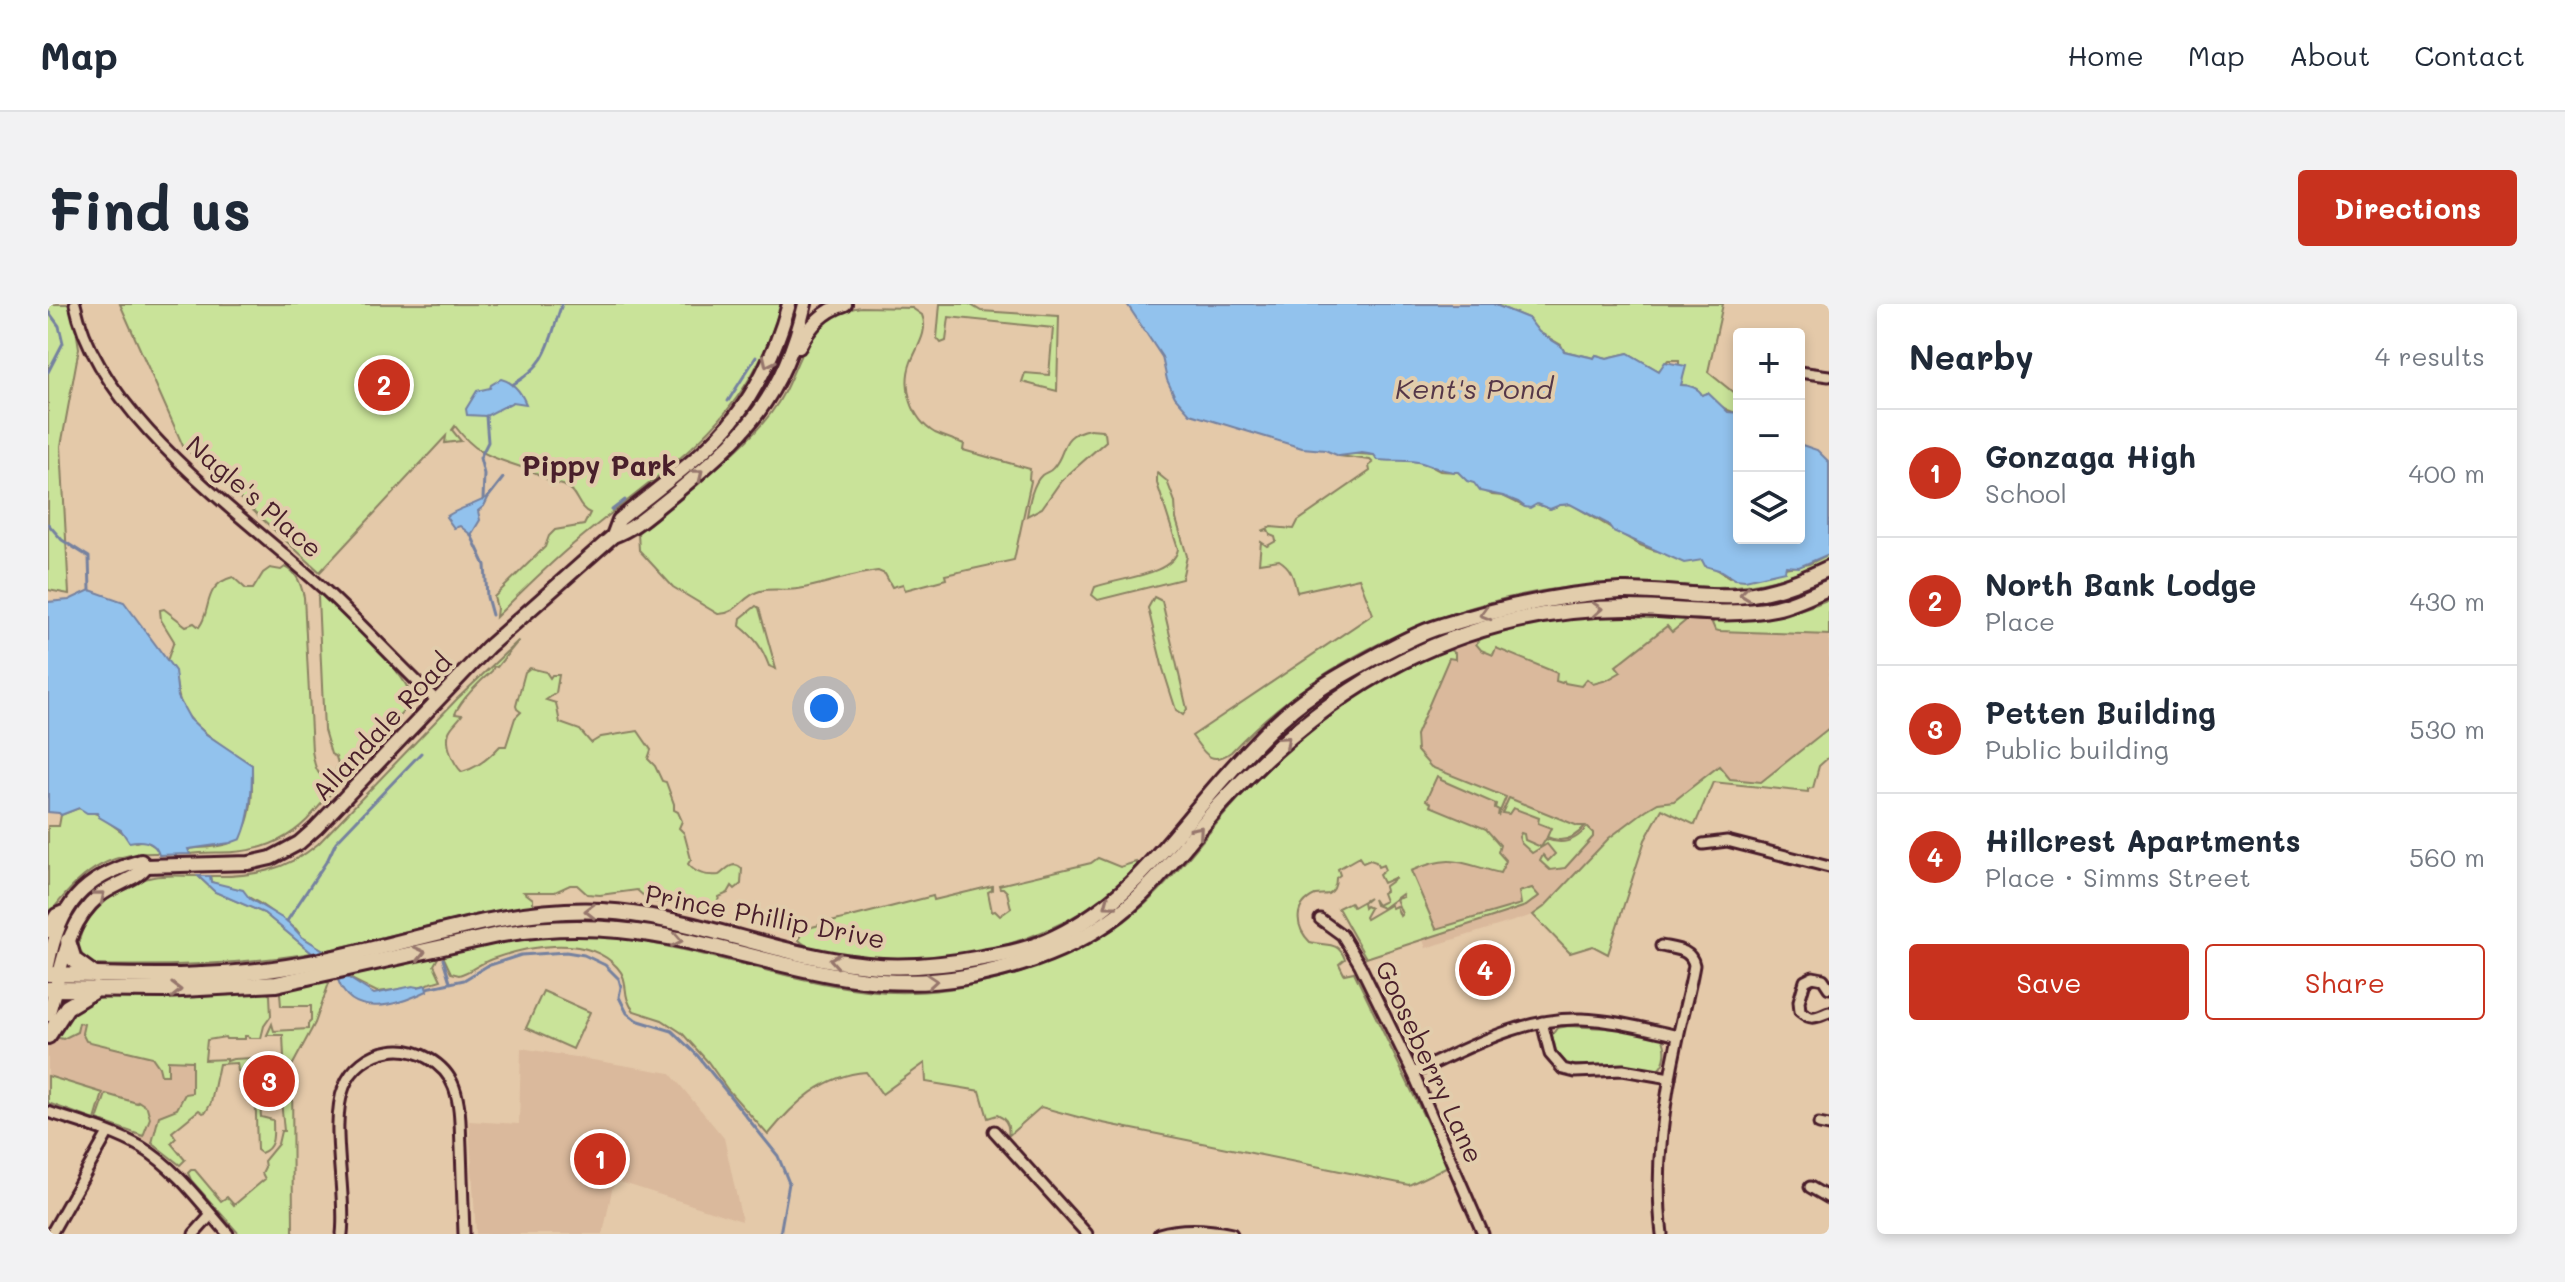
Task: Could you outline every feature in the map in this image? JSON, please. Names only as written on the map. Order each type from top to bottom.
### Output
[{"type":"main road","name":"Allandale Road","points":[[613,536],[619,520],[729,425],[762,375],[778,341],[789,304]]},
{"type":"main road","name":"Allandale Road","points":[[146,866],[260,861],[299,843],[503,633],[613,536],[629,530],[722,454],[760,412],[782,376],[805,304]]},
{"type":"main road","points":[[782,376],[788,373],[804,336],[813,324],[832,309],[845,304]]},
{"type":"main road","name":"Prince Phillip Drive","points":[[52,989],[304,965],[473,923],[566,911],[602,911],[654,918],[863,965],[922,966],[1007,955],[1061,934],[1113,902],[1145,872],[1218,785],[1280,719],[1311,695],[1403,642],[1442,625],[1560,596],[1636,591],[1740,596],[1785,586],[1829,568]]},
{"type":"main road","name":"Prince Phillip Drive","points":[[52,971],[97,983],[233,988],[276,984],[502,934],[575,928],[655,935],[859,980],[892,983],[931,981],[998,970],[1078,941],[1121,912],[1293,733],[1342,695],[1418,654],[1488,627],[1568,611],[1628,608],[1748,611],[1801,600],[1829,587]]},
{"type":"main road","points":[[1801,600],[1812,602],[1829,594]]},
{"type":"main road","name":"Allandale Road","points":[[48,1015],[52,971],[64,913],[77,896],[100,878],[141,861],[146,866]]},
{"type":"main road","name":"Allandale Road","points":[[52,971],[76,924],[91,903],[112,887],[142,873],[146,866]]},
{"type":"main road","points":[[48,930],[57,916],[64,913]]},
{"type":"main road","points":[[48,1036],[67,1007],[97,983],[74,960],[68,941]]},
{"type":"street","name":"Nagle's Place","points":[[75,304],[92,351],[121,400],[166,450],[326,590],[436,700]]},
{"type":"street","points":[[1805,373],[1829,376]]},
{"type":"street","points":[[1703,844],[1727,841],[1829,867]]},
{"type":"street","name":"Gooseberry Lane","points":[[1320,919],[1333,927],[1351,947],[1413,1073],[1483,1234]]},
{"type":"street","points":[[1661,946],[1686,952],[1694,960],[1670,1078],[1660,1180],[1662,1234]]},
{"type":"street","points":[[1829,988],[1823,979],[1813,977],[1805,981],[1799,1001],[1800,1011],[1809,1018],[1829,1012]]},
{"type":"street","points":[[1413,1073],[1498,1035],[1542,1022],[1593,1019],[1678,1036]]},
{"type":"street","points":[[1542,1022],[1550,1054],[1563,1069],[1575,1072],[1623,1070],[1670,1078]]},
{"type":"street","points":[[342,1234],[344,1211],[339,1114],[343,1088],[363,1062],[377,1054],[397,1050],[427,1058],[451,1079],[460,1132],[464,1234]]},
{"type":"street","points":[[48,1112],[140,1146],[177,1176],[228,1234]]},
{"type":"street","points":[[994,1131],[1087,1234]]},
{"type":"street","points":[[51,1234],[108,1133]]},
{"type":"street","points":[[1810,1187],[1829,1198]]},
{"type":"street","points":[[194,1234],[211,1215]]},
{"type":"street","points":[[1159,1234],[1195,1229],[1232,1234]]},
{"type":"shaded area","points":[[1829,599],[1829,748],[1812,764],[1808,792],[1713,782],[1695,825],[1662,809],[1645,840],[1574,894],[1533,915],[1426,948],[1398,875],[1260,774],[1316,724],[1368,689],[1438,652],[1449,652],[1480,637],[1682,616],[1714,621],[1758,618],[1791,613]]},
{"type":"shaded area","points":[[120,997],[201,997],[204,1092],[154,1145],[135,1134],[48,1103],[48,1045],[64,1020]]},
{"type":"shaded area","points":[[521,1048],[670,1073],[724,1138],[742,1221],[614,1180],[603,1234],[476,1234],[469,1121],[519,1124]]},
{"type":"green space","points":[[48,304],[72,304],[79,348],[61,446],[69,594],[48,590]]},
{"type":"green space","points":[[120,304],[781,304],[767,345],[748,381],[726,412],[672,465],[566,550],[496,617],[494,597],[545,547],[549,536],[555,530],[584,525],[590,513],[582,508],[573,492],[564,485],[483,452],[455,426],[452,430],[461,441],[445,443],[446,436],[320,572],[183,446]]},
{"type":"green space","points":[[940,304],[969,304],[981,311],[1059,316],[1057,391],[1022,382],[1025,373],[1049,375],[1053,328],[949,317],[946,341],[941,343],[937,338]]},
{"type":"green space","points":[[1493,304],[1723,304],[1708,372],[1733,392],[1733,411],[1702,396],[1693,388],[1681,385],[1685,366],[1679,366],[1679,360],[1668,360],[1659,371],[1628,353],[1607,358],[1596,355],[1594,358],[1564,351],[1561,345],[1539,332],[1528,318]]},
{"type":"green space","points":[[861,307],[912,308],[922,315],[923,333],[908,371],[908,391],[914,411],[927,427],[964,444],[963,450],[1030,469],[1031,481],[1014,560],[945,575],[946,579],[905,590],[903,584],[892,587],[885,574],[878,571],[798,589],[765,590],[754,593],[730,612],[718,614],[673,587],[639,550],[638,533],[741,446],[771,413],[813,334],[840,313]]},
{"type":"green space","points":[[1090,429],[1102,430],[1106,441],[1061,481],[1042,508],[1027,516],[1039,479],[1058,462],[1073,435]]},
{"type":"green space","points":[[1342,453],[1374,455],[1378,460],[1403,459],[1425,463],[1440,471],[1458,472],[1492,495],[1503,496],[1525,507],[1537,504],[1550,509],[1571,504],[1640,545],[1702,560],[1729,577],[1809,564],[1829,554],[1829,560],[1801,572],[1743,586],[1621,583],[1567,587],[1461,611],[1360,653],[1314,682],[1271,715],[1231,752],[1218,758],[1208,756],[1192,736],[1373,614],[1359,578],[1297,592],[1287,566],[1279,560],[1259,563],[1261,542],[1267,546],[1276,541],[1268,530],[1262,531],[1271,527],[1294,529],[1298,521],[1370,471],[1369,466],[1373,463],[1370,460],[1339,456]]},
{"type":"green space","points":[[1157,473],[1167,481],[1175,502],[1176,519],[1187,556],[1182,579],[1098,600],[1092,595],[1095,587],[1156,571],[1174,558],[1178,549],[1157,483]]},
{"type":"green space","points":[[285,567],[295,575],[304,597],[312,751],[319,774],[326,779],[338,764],[331,754],[324,730],[319,595],[323,595],[389,662],[401,677],[412,702],[307,820],[291,833],[274,843],[254,849],[190,854],[188,849],[222,845],[239,836],[251,807],[252,765],[204,732],[183,708],[174,673],[167,661],[174,641],[161,620],[160,610],[164,609],[186,626],[194,623],[199,627],[212,592],[223,581],[233,577],[246,589],[253,589],[270,568],[281,570]]},
{"type":"green space","points":[[1154,597],[1162,601],[1187,709],[1183,715],[1176,710],[1148,608]]},
{"type":"green space","points":[[1829,599],[1829,635],[1719,631],[1712,623],[1716,619],[1788,613]]},
{"type":"green space","points":[[756,606],[776,669],[769,666],[758,643],[740,626],[741,618]]},
{"type":"green space","points":[[1608,615],[1689,618],[1672,632],[1667,626],[1616,666],[1621,672],[1593,684],[1587,679],[1581,686],[1556,681],[1557,673],[1496,648],[1493,655],[1476,644],[1485,637],[1517,626]]},
{"type":"green space","points":[[519,640],[497,667],[494,666],[471,691],[455,714],[462,715],[450,730],[448,742],[459,768],[462,772],[473,768],[500,746],[506,746],[515,718],[521,712],[516,706],[525,672],[530,668],[546,672],[550,678],[559,675],[556,693],[546,700],[556,703],[560,723],[580,730],[591,743],[601,737],[638,731],[651,750],[648,759],[662,781],[666,782],[674,810],[682,821],[679,828],[684,833],[691,859],[688,864],[698,872],[710,875],[719,875],[732,865],[742,869],[741,884],[735,889],[732,886],[728,893],[719,897],[716,909],[688,910],[670,901],[655,902],[637,890],[587,894],[577,885],[570,885],[555,892],[524,892],[533,899],[533,906],[483,913],[325,951],[259,903],[236,890],[211,882],[210,876],[240,875],[281,866],[318,844],[457,699]]},
{"type":"green space","points":[[1450,650],[1455,653],[1455,659],[1449,658],[1416,735],[1417,751],[1431,767],[1506,797],[1498,816],[1496,804],[1437,776],[1426,800],[1431,803],[1430,806],[1486,829],[1500,845],[1498,852],[1506,861],[1500,873],[1447,861],[1411,871],[1436,929],[1521,904],[1519,892],[1532,888],[1539,896],[1526,906],[1366,958],[1338,908],[1350,902],[1353,907],[1369,898],[1363,903],[1364,908],[1370,908],[1366,919],[1390,905],[1392,908],[1396,906],[1400,916],[1402,914],[1396,899],[1403,897],[1402,894],[1383,908],[1375,905],[1373,899],[1377,905],[1385,901],[1382,893],[1384,887],[1395,879],[1383,883],[1379,875],[1385,870],[1383,865],[1378,867],[1376,862],[1370,860],[1363,863],[1359,857],[1338,869],[1340,875],[1332,891],[1315,895],[1303,904],[1299,917],[1301,930],[1310,942],[1339,949],[1345,959],[1339,964],[1344,974],[1354,972],[1448,1166],[1409,1185],[1093,1121],[1041,1107],[1008,1136],[1008,1126],[1003,1119],[997,1115],[988,1118],[980,1091],[926,1082],[925,1063],[882,1094],[866,1072],[851,1074],[823,1085],[788,1112],[768,1135],[682,1033],[662,1020],[634,1011],[627,999],[621,972],[605,957],[574,947],[540,947],[492,959],[459,975],[451,973],[444,958],[444,955],[518,940],[593,936],[662,945],[798,978],[886,992],[969,986],[1009,976],[1078,949],[1125,921],[1165,884],[1257,780],[1310,731],[1348,702],[1398,671]]},
{"type":"green space","points":[[1829,728],[1829,757],[1819,766],[1813,788],[1808,792],[1713,782],[1695,825],[1662,809],[1645,840],[1608,954],[1593,946],[1570,953],[1533,915],[1609,838],[1646,810],[1658,803],[1674,801],[1719,766],[1730,779],[1761,782]]},
{"type":"green space","points":[[1509,798],[1578,826],[1585,826],[1568,839],[1547,837],[1551,828],[1538,823],[1539,818],[1513,808],[1509,814],[1502,813]]},
{"type":"green space","points":[[79,808],[97,814],[136,842],[144,840],[157,848],[159,853],[124,856],[95,868],[71,889],[48,916],[48,826],[59,826],[61,815]]},
{"type":"green space","points":[[1587,827],[1593,837],[1565,868],[1550,870],[1540,861],[1543,855],[1548,861],[1555,854],[1547,844],[1532,853],[1519,837],[1521,833],[1524,834],[1525,840],[1541,847],[1546,839],[1564,842],[1574,839]]},
{"type":"green space","points":[[1098,858],[1120,867],[1136,862],[1138,865],[1109,892],[1077,915],[1003,946],[964,954],[884,958],[820,950],[799,940],[801,933],[808,928],[933,896],[934,900],[992,886],[988,892],[992,912],[1000,916],[1011,908],[1007,892],[999,885],[1091,863]]},
{"type":"green space","points":[[198,876],[215,892],[264,913],[312,953],[229,963],[173,965],[89,965],[80,960],[78,946],[82,932],[89,919],[112,896],[153,877]]},
{"type":"green space","points":[[439,956],[434,965],[441,980],[418,987],[377,992],[347,977]]},
{"type":"green space","points":[[324,981],[329,983],[315,1023],[292,1066],[293,1234],[239,1234],[188,1173],[195,1170],[221,1201],[227,1197],[234,1205],[265,1179],[262,1173],[264,1161],[278,1144],[281,1131],[284,1131],[279,1079],[282,1078],[279,1057],[284,1057],[283,1035],[267,1035],[272,1024],[274,1031],[308,1029],[311,1006],[281,1006],[280,993]]},
{"type":"green space","points":[[264,991],[270,995],[271,1016],[261,1038],[245,1036],[245,1039],[225,1037],[207,1040],[205,1060],[253,1060],[240,1071],[237,1063],[219,1064],[211,1103],[206,1112],[199,1110],[172,1132],[176,1138],[171,1143],[185,1160],[180,1165],[152,1143],[159,1116],[177,1109],[185,1094],[192,1093],[192,1061],[168,1060],[168,1075],[161,1075],[152,1057],[86,1041],[82,1033],[84,1024],[79,1023],[77,1032],[63,1039],[55,1037],[74,1012],[86,1003],[102,998],[201,997]]},
{"type":"green space","points":[[543,991],[590,1012],[573,1049],[526,1028]]},
{"type":"green space","points":[[1557,1028],[1622,1029],[1662,1038],[1665,1059],[1658,1070],[1620,1065],[1566,1065],[1556,1051],[1552,1035]]},
{"type":"green space","points":[[259,1064],[257,1089],[261,1117],[273,1120],[273,1140],[269,1148],[261,1153],[257,1150],[255,1080],[247,1078]]},
{"type":"green space","points":[[48,1076],[103,1093],[95,1120],[48,1103]]},
{"type":"green space","points":[[106,1094],[138,1101],[147,1107],[150,1118],[143,1136],[97,1120]]},
{"type":"water","name":"Kent's Pond","points":[[1127,304],[1493,304],[1528,318],[1539,332],[1564,351],[1594,358],[1596,355],[1607,358],[1628,353],[1659,371],[1665,362],[1686,366],[1681,385],[1693,387],[1702,395],[1708,393],[1728,412],[1733,412],[1733,544],[1805,544],[1805,446],[1817,450],[1829,462],[1829,554],[1799,567],[1786,566],[1785,571],[1745,580],[1735,579],[1705,566],[1702,560],[1684,563],[1613,531],[1608,524],[1570,504],[1550,509],[1537,504],[1525,507],[1503,496],[1480,491],[1458,472],[1417,462],[1378,460],[1374,455],[1362,453],[1339,456],[1325,450],[1302,448],[1190,414],[1175,397],[1162,357]]},
{"type":"water","points":[[501,379],[516,388],[526,404],[513,402],[486,416],[467,415],[466,409],[477,391],[490,388]]},
{"type":"water","points":[[489,496],[478,511],[480,520],[471,535],[460,526],[454,528],[446,517],[456,511]]},
{"type":"water","points":[[90,590],[124,602],[175,671],[178,697],[190,719],[206,734],[252,765],[249,812],[241,839],[188,849],[190,854],[159,855],[151,844],[129,842],[121,830],[97,813],[87,813],[79,808],[61,815],[48,812],[48,602],[69,600]]},
{"type":"water","points":[[198,876],[210,876],[211,882],[243,890],[250,899],[287,921],[302,937],[325,951],[312,953],[264,913],[215,892]]},
{"type":"water","points":[[347,977],[374,994],[426,985],[427,991],[391,1004],[365,1005],[345,993],[338,980]]},
{"type":"waterway","points":[[512,385],[541,359],[562,304]]},
{"type":"waterway","points":[[48,311],[59,326],[63,343],[48,372]]},
{"type":"waterway","points":[[728,401],[756,357]]},
{"type":"waterway","points":[[483,500],[484,474],[480,458],[488,442],[486,416]]},
{"type":"waterway","points":[[489,496],[503,478]]},
{"type":"waterway","points":[[612,510],[625,500]]},
{"type":"waterway","points":[[48,524],[62,540],[89,557],[90,590]]},
{"type":"waterway","points":[[471,535],[485,565],[487,597],[492,615]]},
{"type":"waterway","points":[[287,921],[336,842],[421,753]]},
{"type":"waterway","points":[[427,988],[464,980],[487,966],[521,955],[566,952],[584,955],[605,965],[619,979],[619,997],[627,1013],[636,1020],[672,1031],[697,1055],[778,1156],[789,1183],[780,1234]]},
{"type":"waterway","points":[[443,959],[450,982]]},
{"type":"place","name":"North Bank Lodge","points":[[384,385]]},
{"type":"place","name":"Hillcrest Apartments","points":[[1485,970]]},
{"type":"place","name":"Petten Building","points":[[269,1081]]},
{"type":"place","name":"Gonzaga High","points":[[600,1159]]},
{"type":"district","name":"Pippy Park","points":[[599,466]]}]
